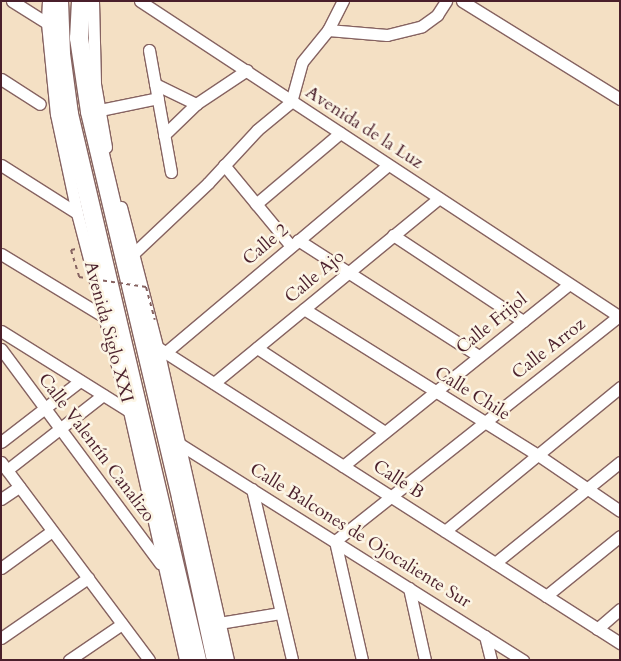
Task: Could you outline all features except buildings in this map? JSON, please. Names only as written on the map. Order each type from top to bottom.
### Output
[{"type":"highway","name":"Avenida Siglo XXI","points":[[59,1],[61,54],[69,114],[109,316],[143,454],[185,644],[197,660]]},
{"type":"highway","name":"Avenida Siglo XXI","points":[[81,3],[79,38],[90,112],[181,497],[216,660]]},
{"type":"highway","points":[[181,497],[193,511]]},
{"type":"street","points":[[12,1],[46,23]]},
{"type":"street","name":"Avenida Siglo XXI","points":[[48,1],[46,23],[56,114],[77,213],[109,316],[129,411],[143,454],[163,567],[185,644]]},
{"type":"street","name":"Avenida de la Luz","points":[[140,1],[248,70],[292,102],[619,316]]},
{"type":"street","points":[[134,253],[208,183],[257,130],[292,102],[302,62],[328,30],[343,1]]},
{"type":"street","points":[[328,30],[387,35],[422,26],[437,15],[446,1]]},
{"type":"street","points":[[462,1],[620,99]]},
{"type":"street","name":"Avenida Siglo XXI","points":[[81,3],[110,170],[162,350],[178,443],[228,660]]},
{"type":"street","points":[[149,50],[171,172]]},
{"type":"street","points":[[164,135],[196,104],[248,70]]},
{"type":"street","points":[[1,79],[40,104]]},
{"type":"street","points":[[155,84],[196,104]]},
{"type":"street","points":[[100,110],[158,98]]},
{"type":"street","points":[[256,204],[340,133]]},
{"type":"street","name":"Calle 2","points":[[162,350],[295,243],[388,164]]},
{"type":"street","points":[[1,165],[77,213]]},
{"type":"street","points":[[224,165],[256,204],[295,243],[348,272],[479,356]]},
{"type":"street","name":"Calle Ajo","points":[[214,383],[439,198]]},
{"type":"street","points":[[393,235],[523,321]]},
{"type":"street","points":[[1,254],[109,316]]},
{"type":"street","name":"Calle Frijol","points":[[343,466],[569,284]]},
{"type":"street","name":"Calle Chile","points":[[304,309],[538,455],[620,511]]},
{"type":"street","name":"Calle Arroz","points":[[335,541],[619,316]]},
{"type":"street","points":[[1,331],[129,411]]},
{"type":"street","points":[[257,348],[385,432]]},
{"type":"street","name":"Calle Valentín Canalizo","points":[[1,350],[163,567]]},
{"type":"street","name":"Calle B","points":[[162,350],[620,643]]},
{"type":"street","points":[[1,442],[80,381]]},
{"type":"street","points":[[446,532],[620,387]]},
{"type":"street","points":[[103,395],[59,429],[4,466],[149,660]]},
{"type":"street","name":"Calle Balcones de Ojocaliente Sur","points":[[178,443],[522,660]]},
{"type":"street","points":[[495,563],[620,462]]},
{"type":"street","points":[[1,500],[20,487]]},
{"type":"street","points":[[252,489],[292,660]]},
{"type":"street","points":[[1,568],[52,531]]},
{"type":"street","points":[[546,596],[620,536]]},
{"type":"street","points":[[335,541],[362,660]]},
{"type":"street","points":[[1,638],[88,578]]},
{"type":"street","points":[[409,588],[425,660]]},
{"type":"street","points":[[597,628],[620,610]]},
{"type":"street","points":[[219,623],[280,613]]},
{"type":"street","points":[[69,660],[122,624]]},
{"type":"street","points":[[485,636],[491,660]]},
{"type":"path","points":[[71,250],[79,277],[146,287],[156,320]]}]
